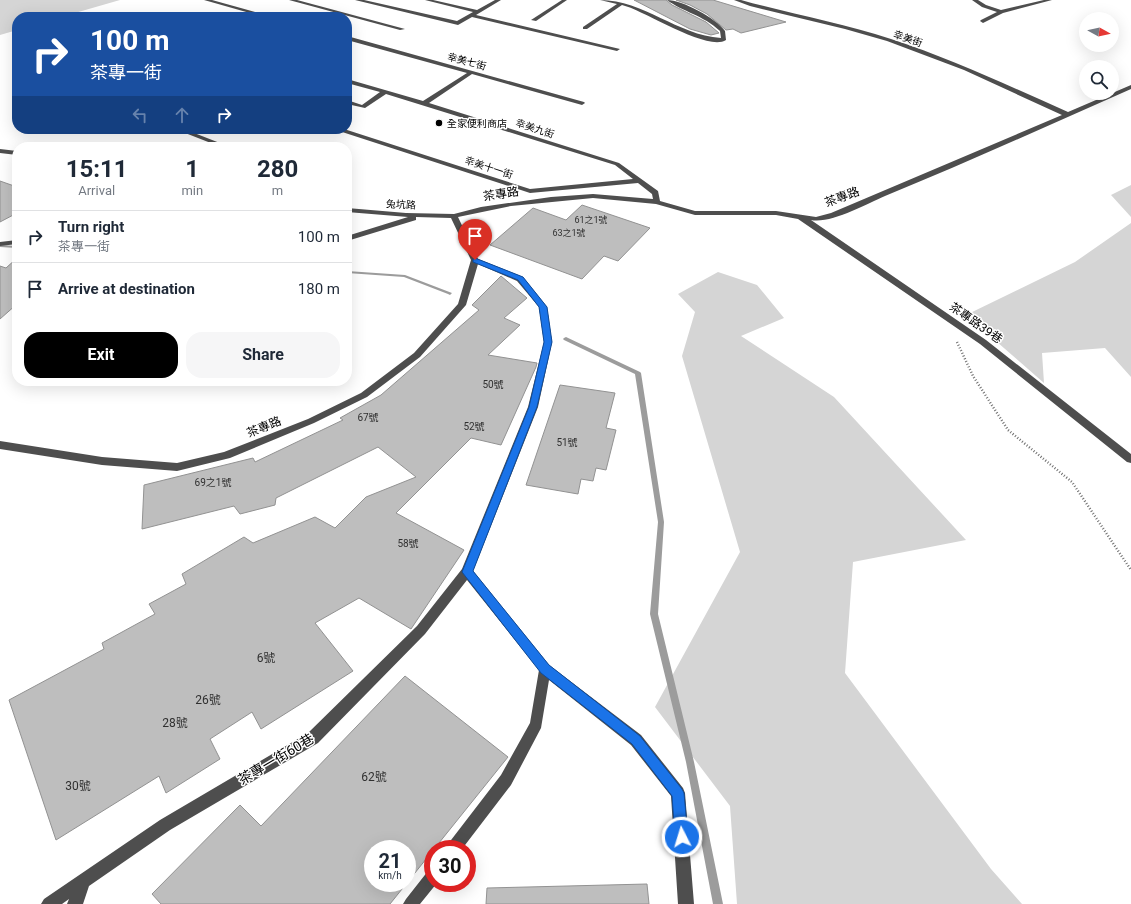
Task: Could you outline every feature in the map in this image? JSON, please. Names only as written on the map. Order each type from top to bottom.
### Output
[{"type":"street","points":[[208,0],[252,12]]},
{"type":"street","points":[[291,0],[339,12]]},
{"type":"street","points":[[357,0],[458,23],[499,0]]},
{"type":"street","points":[[427,0],[478,12]]},
{"type":"street","points":[[534,20],[565,0]]},
{"type":"street","points":[[602,0],[640,9],[684,33],[708,40],[723,40],[724,35],[721,28],[693,11],[669,0]]},
{"type":"street","name":"幸美街","points":[[736,0],[765,9],[863,32],[947,61],[1066,114]]},
{"type":"street","points":[[974,0],[984,6],[1001,12]]},
{"type":"street","points":[[983,21],[1001,12],[1050,0]]},
{"type":"street","points":[[585,28],[621,4]]},
{"type":"street","points":[[426,16],[448,5]]},
{"type":"street","points":[[352,15],[402,28]]},
{"type":"street","points":[[472,16],[617,49]]},
{"type":"street","name":"幸美七街","points":[[352,39],[582,103]]},
{"type":"street","points":[[424,103],[472,72]]},
{"type":"street","name":"幸美九街","points":[[352,82],[424,103],[617,164],[655,193],[657,202]]},
{"type":"street","name":"茶專路","points":[[454,216],[481,209],[551,199],[593,196],[657,202],[695,213],[776,213],[816,219],[833,215],[913,182],[1066,114],[1131,87]]},
{"type":"street","points":[[352,104],[362,107],[385,92]]},
{"type":"street","points":[[192,134],[213,142]]},
{"type":"street","name":"幸美十一街","points":[[352,134],[530,191],[639,181]]},
{"type":"street","points":[[0,151],[12,152]]},
{"type":"street","name":"兔坑路","points":[[352,210],[454,216]]},
{"type":"street","points":[[352,237],[371,230],[427,215]]},
{"type":"street","points":[[454,216],[475,260]]},
{"type":"street","name":"茶專路39巷","points":[[799,216],[983,342],[1131,459]]},
{"type":"street","points":[[0,244],[12,243]]},
{"type":"street","name":"茶專路","points":[[0,445],[102,461],[177,466],[226,455],[310,421],[364,395],[418,355],[462,305],[475,260]]},
{"type":"street","name":"茶專一街60巷","points":[[49,904],[166,825],[313,738],[421,630],[467,572],[533,407],[548,342],[543,307],[520,279],[475,260]]},
{"type":"street","points":[[467,572],[545,669],[636,740],[678,793],[686,904]]},
{"type":"street","points":[[460,840],[506,780],[536,724],[545,669]]},
{"type":"street","points":[[75,904],[83,881]]},
{"type":"street","points":[[411,904],[424,887]]},
{"type":"path","points":[[945,316],[973,376],[1008,430],[1072,482],[1131,570]]},
{"type":"shaded area","points":[[0,0],[120,0],[78,12],[12,12],[12,31],[0,35]]},
{"type":"shaded area","points":[[1131,185],[1131,217],[1111,195]]},
{"type":"shaded area","points":[[1131,223],[1131,377],[1105,348],[1042,353],[1044,383],[966,315],[1075,262]]},
{"type":"shaded area","points":[[718,272],[757,285],[784,318],[741,336],[834,397],[966,540],[853,562],[845,673],[991,869],[1022,904],[737,904],[730,806],[655,707],[740,552],[682,356],[695,312],[678,294]]},
{"type":"building","points":[[634,0],[666,0],[672,5],[706,22],[719,33],[711,35],[690,29]]},
{"type":"building","points":[[676,0],[713,0],[786,22],[741,33],[733,29],[726,30],[707,14],[690,5]]},
{"type":"building","points":[[0,181],[12,185],[12,216],[0,222]]},
{"type":"building","points":[[582,205],[650,228],[618,261],[604,256],[582,279],[490,245],[533,208],[566,220]]},
{"type":"building","points":[[12,263],[12,308],[0,319],[0,266],[6,268]]},
{"type":"building","points":[[501,276],[527,298],[504,318],[520,325],[488,355],[537,363],[536,367],[501,445],[471,438],[396,513],[464,550],[411,629],[359,598],[315,623],[353,671],[261,729],[252,712],[210,739],[220,759],[166,793],[159,776],[56,840],[9,700],[104,649],[102,643],[155,614],[149,604],[186,584],[182,574],[244,537],[253,543],[315,517],[335,528],[366,497],[416,477],[378,447],[276,498],[275,505],[240,514],[234,506],[142,529],[144,485],[253,458],[255,462],[343,420],[340,418],[381,395],[479,310],[472,305]]},
{"type":"building","points":[[560,385],[615,393],[606,428],[616,430],[606,470],[596,468],[593,481],[581,479],[578,494],[526,485]]},
{"type":"building","points":[[405,676],[508,757],[441,840],[424,840],[424,862],[416,872],[416,840],[364,840],[364,892],[400,892],[390,904],[161,904],[152,894],[240,805],[261,826]]},
{"type":"building","points":[[647,884],[649,904],[486,904],[487,888]]},
{"type":"waterway","points":[[0,246],[12,247]]},
{"type":"waterway","points":[[352,272],[405,276],[450,293]]},
{"type":"waterway","points":[[566,339],[638,373],[661,522],[654,614],[690,762],[718,904]]},
{"type":"place","name":"全家便利商店","points":[[439,123]]},
{"type":"route","points":[[475,260],[520,279],[543,307],[548,342],[533,407],[467,572],[545,669],[636,740],[678,793],[682,837]]}]
